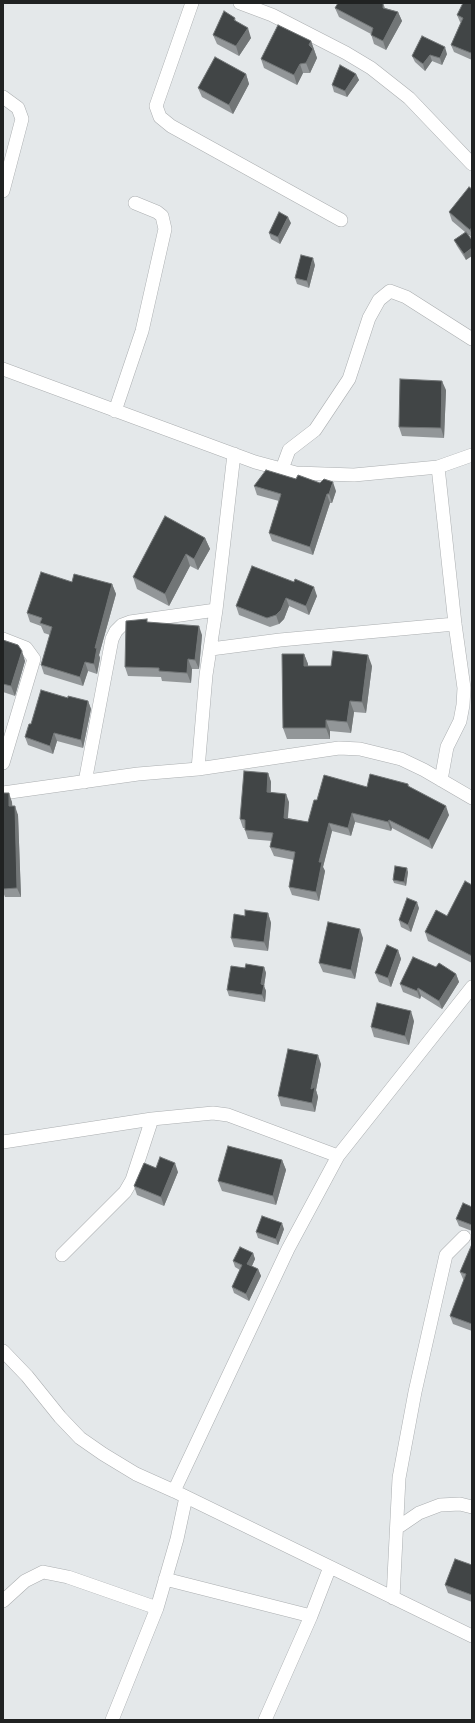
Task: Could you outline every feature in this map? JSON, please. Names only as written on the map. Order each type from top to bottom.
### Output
[{"type":"street","points":[[192,3],[156,106],[160,117],[171,126],[341,220]]},
{"type":"street","points":[[240,3],[272,15],[346,53],[371,68],[409,98],[472,164]]},
{"type":"street","points":[[3,97],[18,108],[22,119],[3,191]]},
{"type":"street","points":[[115,411],[142,331],[165,229],[162,216],[157,212],[135,203]]},
{"type":"street","points":[[282,469],[289,450],[315,430],[349,379],[369,318],[378,300],[390,291],[406,297],[472,339]]},
{"type":"street","points":[[3,369],[255,462],[308,475],[354,475],[438,467],[472,455]]},
{"type":"street","points":[[198,768],[206,675],[211,650],[234,454]]},
{"type":"street","points":[[438,467],[455,624],[462,673],[464,705],[460,721],[447,747],[441,780]]},
{"type":"street","points":[[85,782],[112,639],[116,631],[122,625],[130,622],[216,610]]},
{"type":"street","points":[[211,650],[280,640],[455,624]]},
{"type":"street","points":[[3,640],[26,648],[34,659],[3,763]]},
{"type":"street","points":[[3,793],[339,748],[360,748],[401,759],[472,798]]},
{"type":"street","points":[[174,1491],[288,1249],[338,1156],[472,987]]},
{"type":"street","points":[[3,1142],[200,1113],[228,1115],[338,1156]]},
{"type":"street","points":[[62,1255],[125,1192],[132,1180],[152,1119]]},
{"type":"street","points":[[393,1598],[399,1478],[415,1392],[446,1254],[464,1237]]},
{"type":"street","points":[[3,1351],[27,1376],[60,1417],[80,1438],[103,1454],[136,1474],[472,1636]]},
{"type":"street","points":[[112,1720],[157,1608],[177,1539],[186,1498]]},
{"type":"street","points":[[397,1528],[419,1512],[440,1505],[460,1504],[472,1507]]},
{"type":"street","points":[[265,1720],[311,1616],[330,1567]]},
{"type":"street","points":[[3,1601],[25,1581],[43,1572],[68,1577],[157,1608]]},
{"type":"street","points":[[165,1579],[311,1616]]},
{"type":"building","points":[[338,3],[383,3],[383,8],[398,12],[383,41],[371,35],[373,28],[335,8]]},
{"type":"building","points":[[463,3],[472,3],[471,53],[451,45],[463,18],[457,15]]},
{"type":"building","points":[[224,11],[235,18],[234,20],[248,28],[236,46],[213,35]]},
{"type":"building","points":[[278,25],[311,41],[309,45],[313,49],[306,63],[300,64],[294,75],[261,59]]},
{"type":"building","points":[[422,36],[445,47],[440,58],[430,55],[423,64],[412,56]]},
{"type":"building","points":[[215,57],[246,74],[229,105],[198,88]]},
{"type":"building","points":[[340,65],[356,74],[345,91],[332,85]]},
{"type":"building","points":[[469,187],[472,189],[472,227],[470,230],[449,212]]},
{"type":"building","points":[[279,212],[288,217],[278,237],[269,233]]},
{"type":"building","points":[[466,232],[472,240],[472,248],[464,254],[454,240]]},
{"type":"building","points":[[301,255],[313,258],[307,281],[295,278]]},
{"type":"building","points":[[400,379],[442,381],[441,428],[399,427]]},
{"type":"building","points":[[266,470],[296,479],[298,475],[320,483],[324,479],[333,482],[329,494],[327,494],[310,547],[269,533],[281,494],[254,486]]},
{"type":"building","points":[[165,516],[205,538],[194,559],[186,554],[165,594],[133,577]]},
{"type":"building","points":[[252,566],[294,582],[295,579],[314,587],[306,606],[286,598],[281,610],[276,615],[267,618],[236,606]]},
{"type":"building","points":[[41,572],[72,582],[74,574],[112,584],[95,648],[97,648],[94,664],[85,662],[80,677],[41,665],[52,627],[40,623],[42,618],[27,613]]},
{"type":"building","points":[[147,619],[147,622],[199,626],[195,660],[188,659],[187,673],[159,671],[159,668],[125,667],[126,621]]},
{"type":"building","points":[[3,640],[18,645],[22,651],[11,686],[3,684]]},
{"type":"building","points":[[333,651],[368,655],[362,702],[350,701],[347,722],[326,720],[326,728],[283,728],[282,654],[304,654],[304,666],[331,666]]},
{"type":"building","points":[[41,690],[68,698],[68,696],[88,701],[81,740],[54,733],[50,746],[25,737],[29,724],[31,724]]},
{"type":"building","points":[[244,771],[268,773],[267,792],[286,794],[284,818],[308,822],[314,800],[317,800],[324,775],[367,787],[370,774],[408,784],[408,786],[446,806],[429,840],[389,820],[388,822],[352,813],[348,828],[329,823],[319,862],[322,862],[316,892],[289,887],[295,852],[270,847],[273,833],[245,830],[245,820],[240,819]]},
{"type":"building","points":[[3,793],[9,793],[9,806],[15,806],[17,888],[3,889]]},
{"type":"building","points":[[395,866],[407,868],[404,882],[393,880]]},
{"type":"building","points":[[465,881],[472,885],[472,956],[425,932],[436,910],[447,916]]},
{"type":"building","points":[[407,898],[417,902],[408,925],[399,920]]},
{"type":"building","points":[[245,910],[268,913],[264,942],[231,938],[234,914],[245,916]]},
{"type":"building","points":[[328,922],[360,929],[351,970],[319,963]]},
{"type":"building","points":[[387,945],[398,950],[388,978],[375,973]]},
{"type":"building","points":[[413,957],[436,967],[439,963],[456,974],[439,1001],[418,988],[417,991],[400,984]]},
{"type":"building","points":[[246,964],[264,967],[261,984],[264,985],[262,995],[227,990],[231,966],[245,968]]},
{"type":"building","points":[[377,1003],[411,1011],[405,1036],[371,1027]]},
{"type":"building","points":[[288,1049],[318,1055],[311,1089],[315,1087],[312,1103],[278,1096]]},
{"type":"building","points":[[228,1146],[282,1160],[273,1196],[218,1181]]},
{"type":"building","points":[[160,1157],[175,1163],[161,1197],[134,1186],[144,1163],[156,1168]]},
{"type":"building","points":[[463,1203],[472,1207],[472,1225],[456,1219]]},
{"type":"building","points":[[262,1216],[282,1223],[276,1239],[256,1232]]},
{"type":"building","points":[[472,1244],[472,1324],[450,1316],[466,1274],[460,1272]]},
{"type":"building","points":[[240,1247],[253,1253],[247,1264],[258,1269],[246,1294],[232,1287],[242,1265],[233,1261]]},
{"type":"building","points":[[455,1559],[472,1565],[472,1595],[445,1585]]}]
